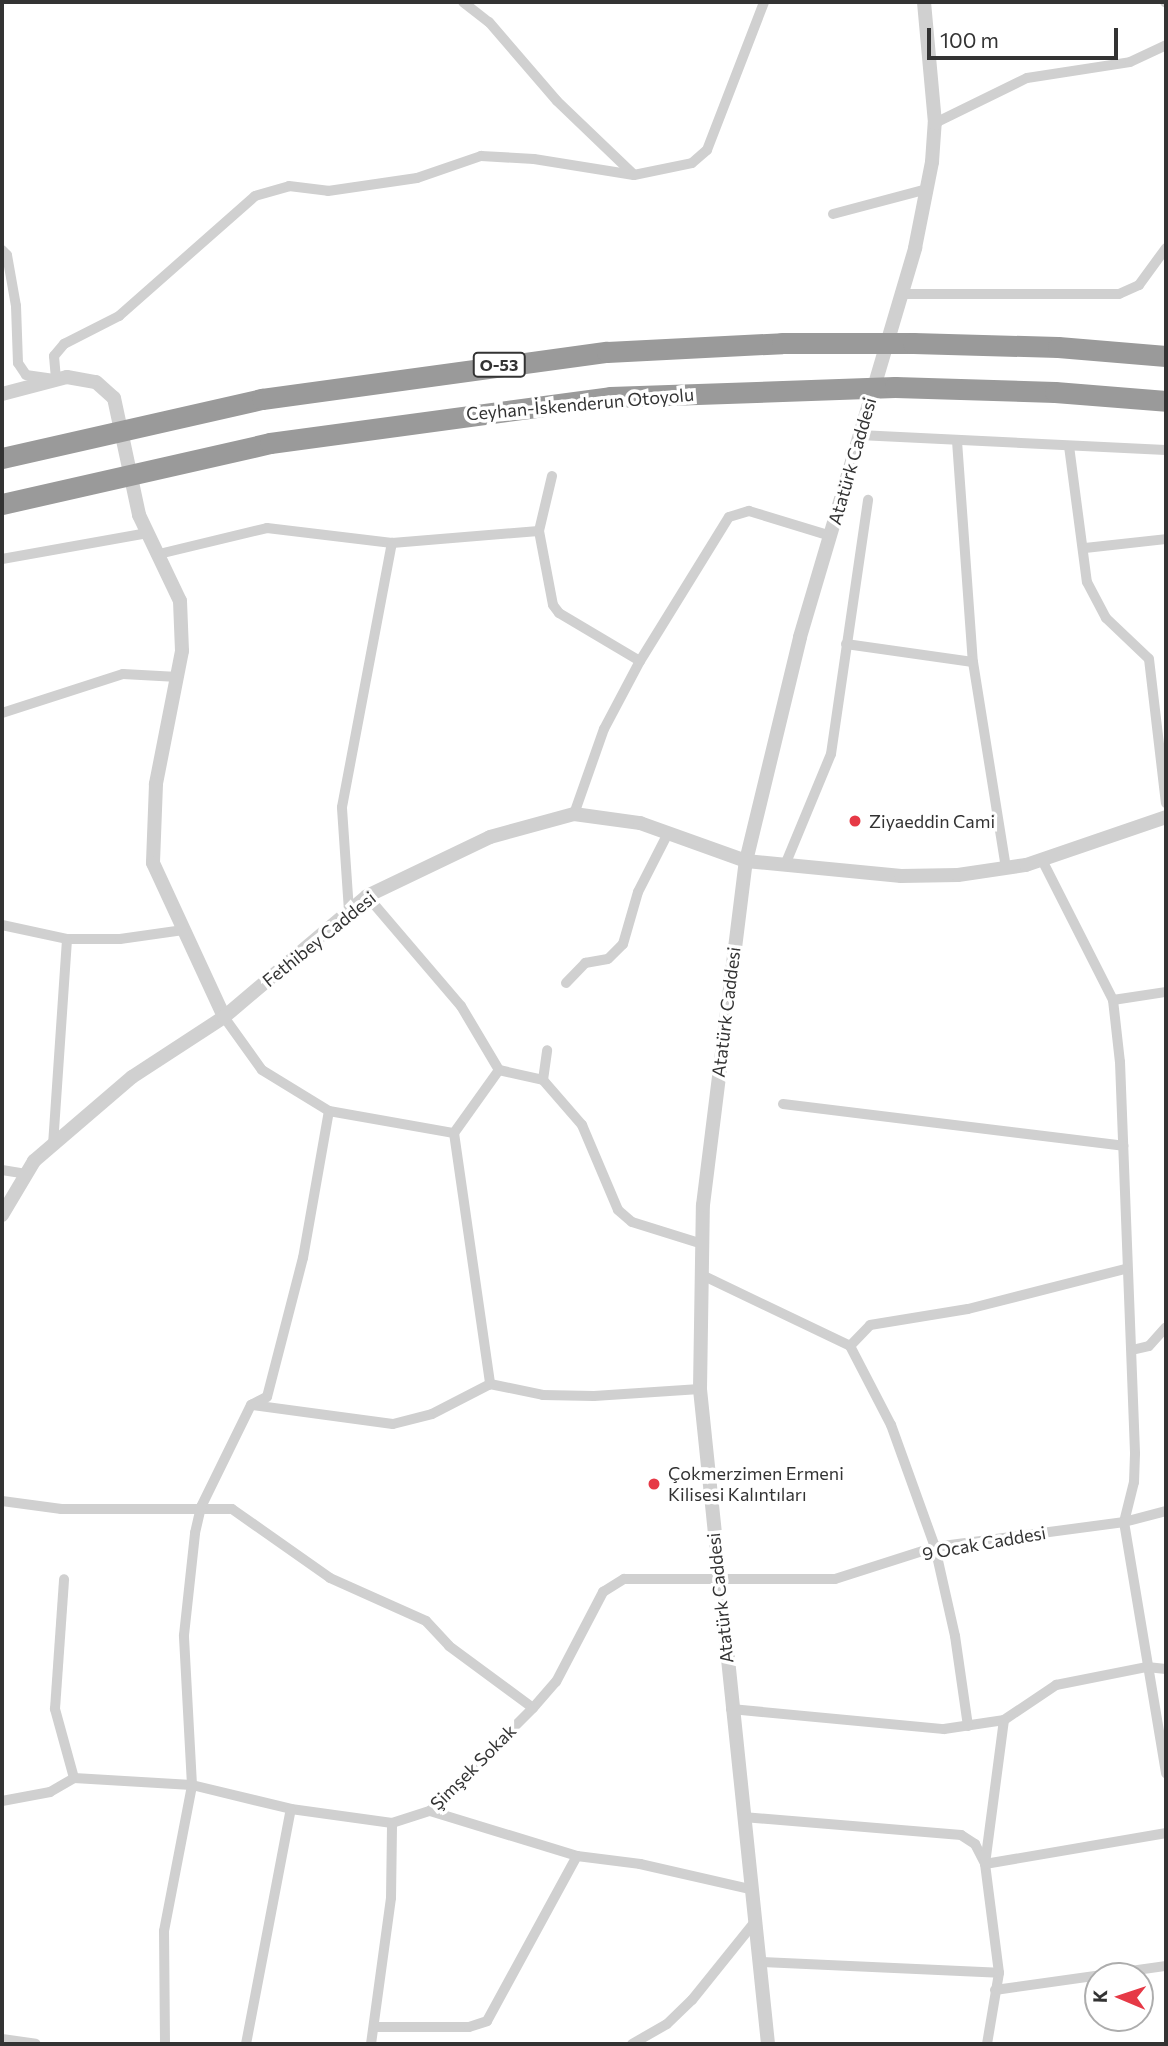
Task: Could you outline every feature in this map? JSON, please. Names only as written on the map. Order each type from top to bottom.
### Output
[{"type":"highway","name":"O-53","points":[[2,458],[97,434],[261,399],[607,352],[913,343],[1058,347],[1166,356]]},
{"type":"highway","name":"Ceyhan-İskenderun Otoyolu","points":[[2,504],[148,469],[310,437],[610,397],[895,387],[1055,392],[1166,401]]},
{"type":"street","points":[[463,2],[489,22],[557,102],[634,175]]},
{"type":"street","points":[[56,379],[54,356],[64,344],[119,316],[255,196],[289,186],[328,191],[417,178],[481,156],[534,159],[634,175],[692,163],[707,150],[764,2]]},
{"type":"street","name":"Atatürk Caddesi","points":[[768,2044],[731,1710],[700,1389],[702,1244],[717,1083],[746,861],[800,637],[901,294],[927,189],[935,123],[924,2]]},
{"type":"street","points":[[935,123],[1027,78],[1130,62],[1166,45]]},
{"type":"street","points":[[832,214],[927,189]]},
{"type":"street","points":[[901,294],[1119,294],[1139,285],[1166,248]]},
{"type":"street","points":[[2,250],[7,255],[16,306],[18,363],[26,375],[96,382],[114,398],[139,515],[180,601],[178,677],[156,783],[153,863],[224,1017],[262,1070],[329,1111],[454,1133]]},
{"type":"street","points":[[2,394],[56,379]]},
{"type":"street","points":[[859,435],[1166,450]]},
{"type":"street","points":[[957,441],[973,662],[1006,868]]},
{"type":"street","points":[[1069,446],[1085,548],[1087,582],[1106,618],[1149,659],[1162,700],[1166,803]]},
{"type":"street","points":[[552,476],[539,531],[550,593],[559,613],[640,661]]},
{"type":"street","points":[[785,865],[831,754],[867,500]]},
{"type":"street","points":[[574,814],[604,729],[640,661],[729,517],[749,511],[831,537]]},
{"type":"street","points":[[159,554],[267,528],[393,543],[539,531]]},
{"type":"street","points":[[2,559],[148,533]]},
{"type":"street","points":[[1085,548],[1166,539]]},
{"type":"street","points":[[349,911],[342,807],[393,543]]},
{"type":"street","points":[[846,644],[973,662]]},
{"type":"street","points":[[2,713],[123,674],[178,677]]},
{"type":"street","name":"Fethibey Caddesi","points":[[2,1215],[29,1174],[34,1161],[132,1077],[224,1017],[367,896],[490,837],[574,814],[640,823],[746,861],[901,876],[1006,868],[1042,860],[1166,817]]},
{"type":"street","points":[[566,983],[585,962],[608,959],[623,944],[638,892],[668,833]]},
{"type":"street","points":[[1042,860],[1113,1000],[1123,1146],[1125,1269],[1132,1350],[1135,1482],[1124,1522],[1166,1774]]},
{"type":"street","points":[[367,896],[461,1006],[499,1070],[543,1080],[582,1125],[618,1210],[632,1222],[702,1244]]},
{"type":"street","points":[[2,925],[66,939],[120,939],[183,930]]},
{"type":"street","points":[[53,1145],[66,939]]},
{"type":"street","points":[[1113,1000],[1166,992]]},
{"type":"street","points":[[543,1080],[547,1050]]},
{"type":"street","points":[[490,1384],[454,1133],[499,1070]]},
{"type":"street","points":[[783,1104],[1123,1146]]},
{"type":"street","points":[[165,2044],[164,1931],[192,1785],[184,1636],[201,1507],[251,1405],[267,1397],[303,1258],[329,1111]]},
{"type":"street","points":[[2,1170],[29,1174]]},
{"type":"street","points":[[850,1346],[870,1325],[968,1309],[1125,1269]]},
{"type":"street","points":[[702,1275],[850,1346],[891,1425],[935,1547],[955,1636],[968,1726]]},
{"type":"street","points":[[1132,1350],[1149,1346],[1166,1327]]},
{"type":"street","points":[[251,1405],[393,1424],[432,1414],[490,1384],[543,1395],[594,1396],[700,1389]]},
{"type":"street","points":[[2,1502],[61,1509],[232,1509],[330,1578],[426,1621],[449,1646],[533,1708]]},
{"type":"street","name":"9 Ocak Caddesi","points":[[719,1583],[835,1579],[935,1547],[1124,1522],[1166,1511]]},
{"type":"street","points":[[2,1801],[50,1792],[74,1778],[55,1709],[64,1579]]},
{"type":"street","name":"Şimşek Sokak","points":[[74,1778],[192,1785],[291,1809],[392,1823],[430,1811],[533,1708],[556,1682],[603,1592],[624,1579],[719,1583]]},
{"type":"street","points":[[731,1710],[944,1729],[1004,1720],[1056,1685],[1147,1667],[1166,1669]]},
{"type":"street","points":[[987,2044],[999,1973],[985,1864],[1004,1720]]},
{"type":"street","points":[[246,2044],[291,1809]]},
{"type":"street","points":[[430,1811],[577,1856],[640,1864],[751,1889]]},
{"type":"street","points":[[743,1817],[961,1835],[975,1844],[985,1864]]},
{"type":"street","points":[[371,2044],[391,1898],[392,1823]]},
{"type":"street","points":[[985,1864],[1166,1833]]},
{"type":"street","points":[[374,2027],[469,2027],[487,2021],[577,1856]]},
{"type":"street","points":[[632,2044],[667,2024],[692,2000],[754,1923]]},
{"type":"street","points":[[760,1962],[999,1973]]},
{"type":"street","points":[[995,1990],[1166,1966]]},
{"type":"street","points":[[2,2039],[36,2044]]},
{"type":"place","name":"Ziyaeddin Cami","points":[[855,821]]},
{"type":"place","name":"Çokmerzimen Ermeni Kilisesi Kalıntıları","points":[[654,1484]]}]
